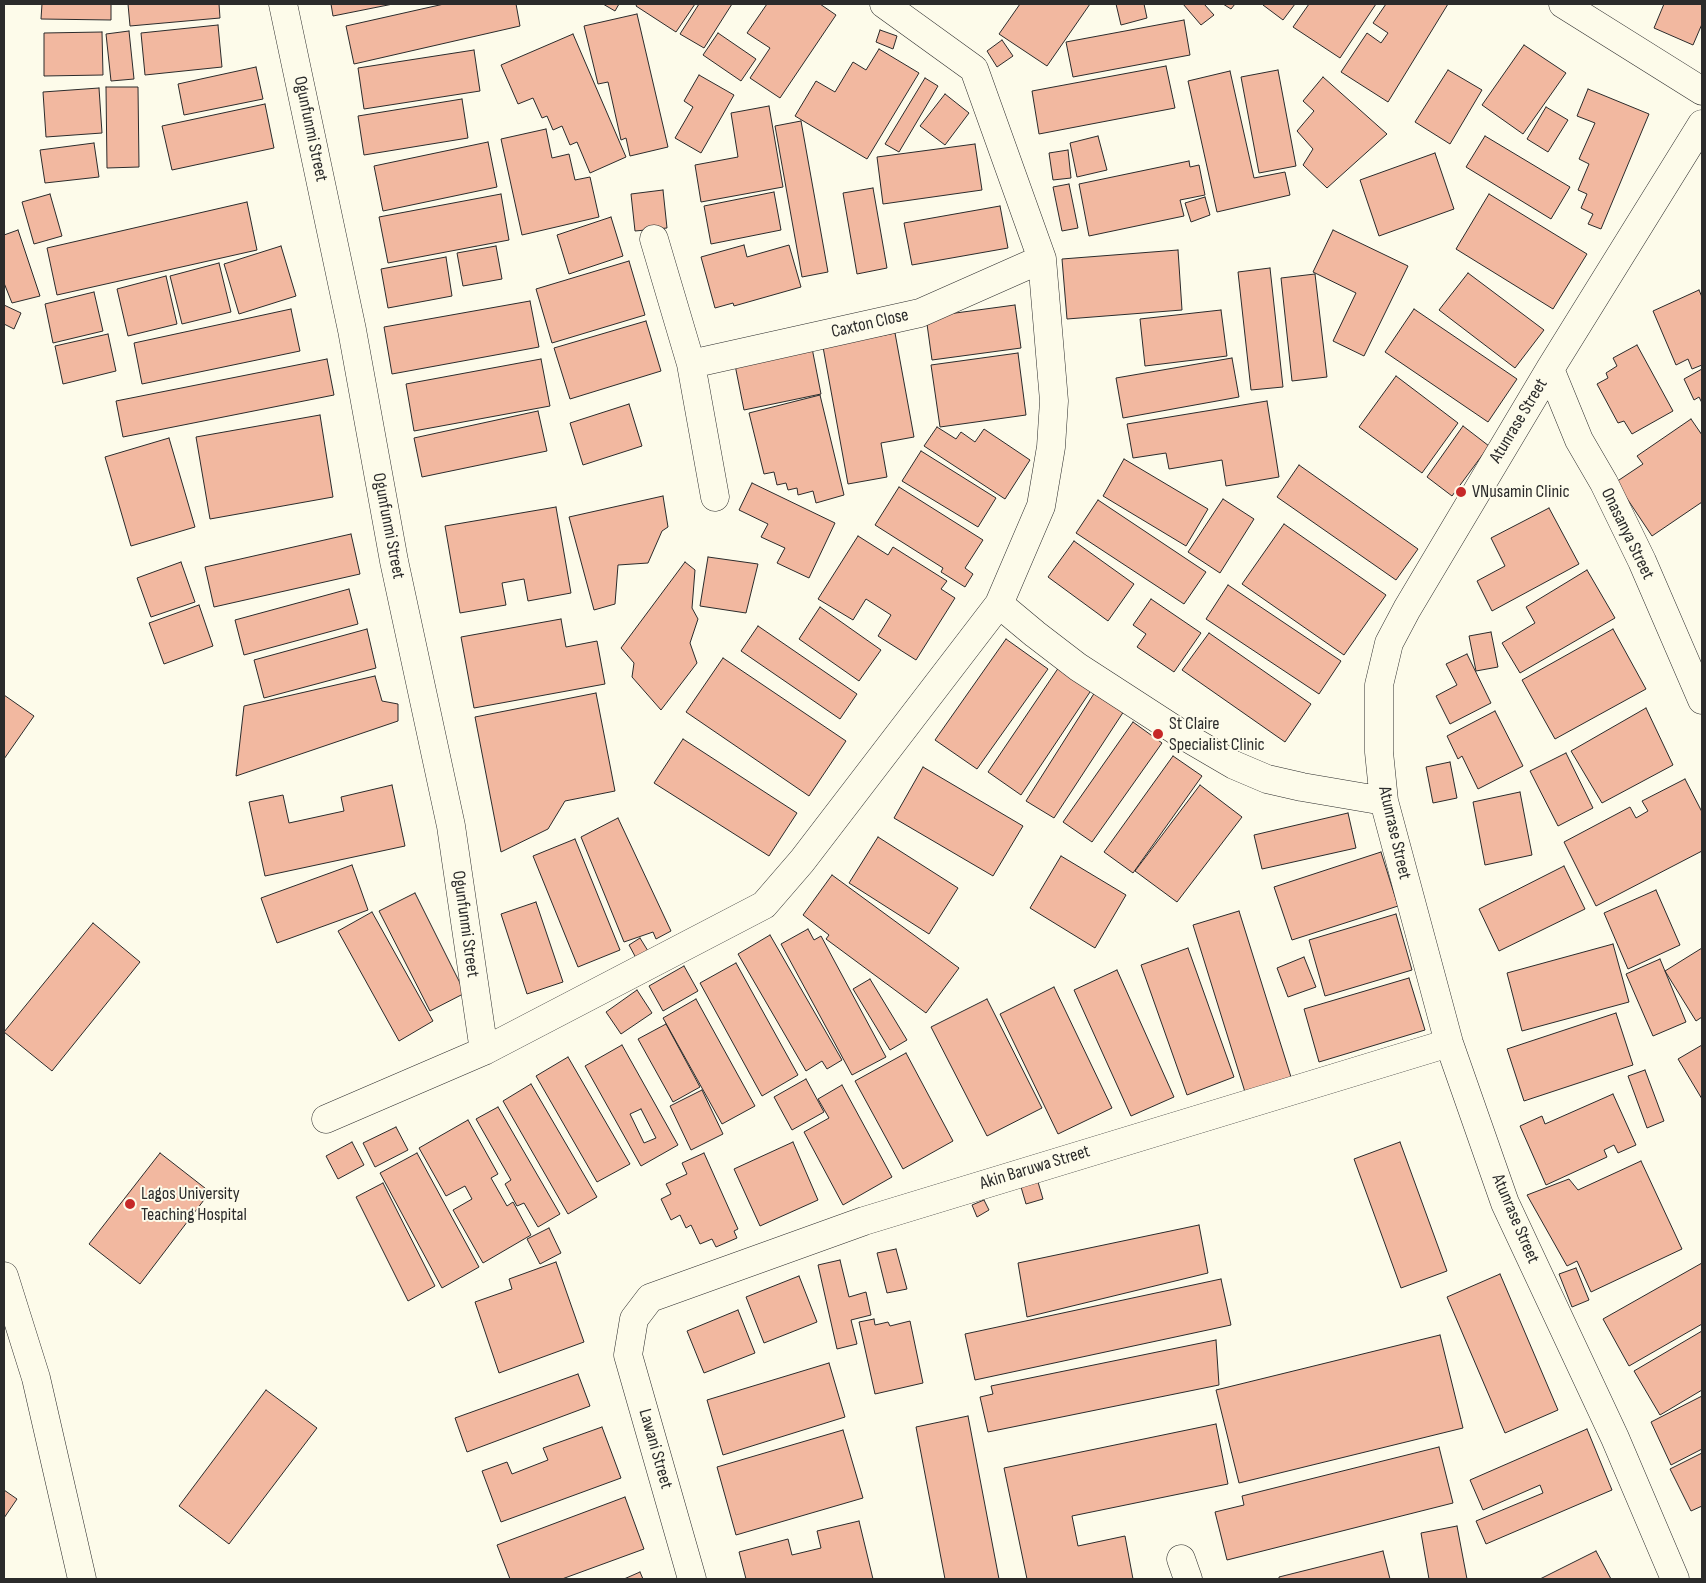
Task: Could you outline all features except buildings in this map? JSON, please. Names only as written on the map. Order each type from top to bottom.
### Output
[{"type":"street","name":"Ogunfunmi Street","points":[[283,4],[352,330],[394,561],[450,826],[484,1051]]},
{"type":"street","points":[[326,1118],[484,1051],[764,906],[802,861],[1000,604],[1041,506],[1051,447],[1054,401],[1042,259],[974,68],[884,4]]},
{"type":"street","points":[[1563,4],[1702,91]]},
{"type":"street","name":"Atunrase Street","points":[[1675,1579],[1615,1438],[1505,1203],[1450,1043],[1384,801],[1379,752],[1379,685],[1389,643],[1407,608],[1550,369],[1702,124]]},
{"type":"street","points":[[654,239],[691,364],[715,497]]},
{"type":"street","name":"Caxton Close","points":[[691,364],[920,313],[1042,259]]},
{"type":"street","name":"Onasanya Street","points":[[1550,369],[1579,440],[1604,483],[1642,561],[1702,700]]},
{"type":"street","points":[[1000,604],[1078,667],[1177,732],[1234,765],[1276,781],[1384,801]]},
{"type":"street","name":"Akin Baruwa Street","points":[[634,1319],[650,1298],[864,1221],[1450,1043]]},
{"type":"street","points":[[4,1276],[36,1378],[82,1579]]},
{"type":"street","name":"Lawani Street","points":[[634,1319],[628,1355],[692,1579]]},
{"type":"place","name":"VNusamin Clinic","points":[[1461,492]]},
{"type":"place","name":"St Claire Specialist Clinic","points":[[1158,734]]},
{"type":"place","name":"Lagos University Teaching Hospital","points":[[130,1204]]}]
